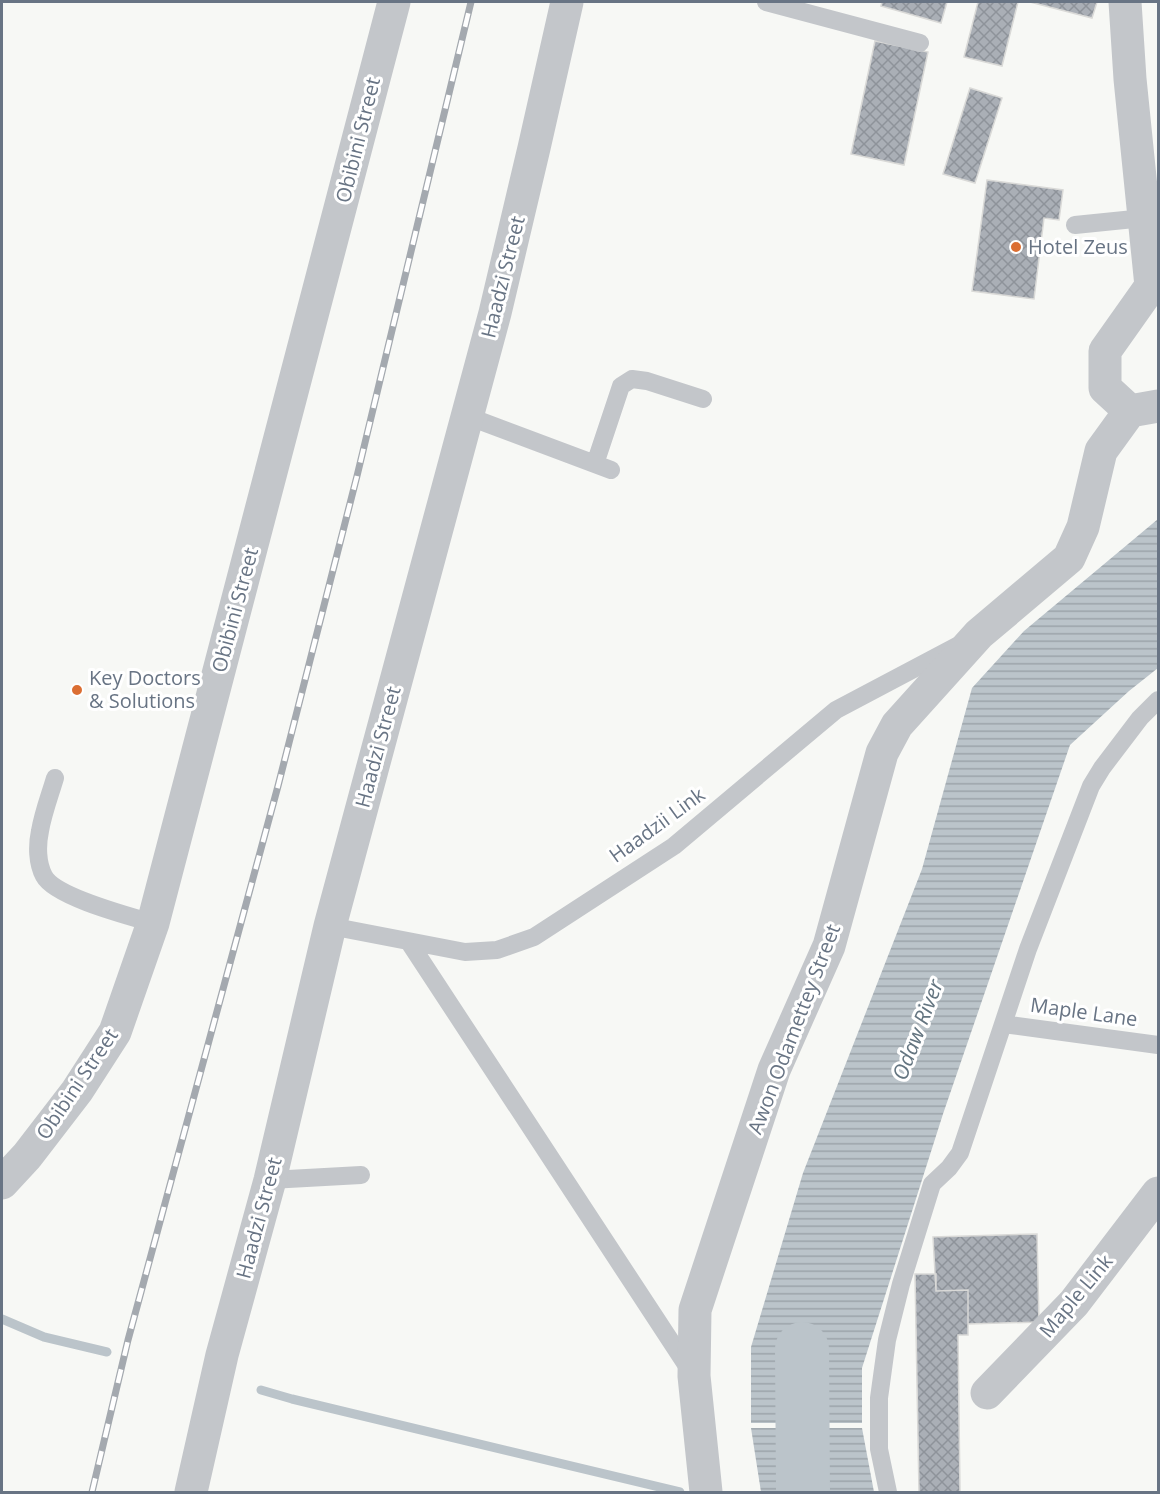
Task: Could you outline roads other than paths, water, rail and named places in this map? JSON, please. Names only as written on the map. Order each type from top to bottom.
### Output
[{"type":"street","name":"Obibini Street","points":[[2,1183],[27,1156],[77,1091],[116,1032],[153,923],[394,2]]},
{"type":"street","name":"Haadzi Street","points":[[190,1492],[222,1355],[270,1180],[330,926],[500,291],[567,2]]},
{"type":"street","points":[[1125,2],[1150,286],[1105,351],[1105,388],[1144,408]]},
{"type":"street","name":"Awon Odamettey Street","points":[[704,1479],[694,1376],[695,1310],[774,1070],[829,946],[882,753],[897,724],[979,634],[1069,558],[1083,527],[1101,451],[1144,408]]},
{"type":"street","name":"Maple Link","points":[[987,1393],[1074,1303],[1158,1193]]},
{"type":"lane","points":[[766,2],[920,43]]},
{"type":"lane","points":[[1075,225],[1144,218]]},
{"type":"lane","points":[[467,416],[603,467],[621,386],[632,379],[647,381],[703,399]]},
{"type":"lane","name":"Haadzii Link","points":[[330,926],[465,952],[497,950],[534,937],[674,846],[836,710],[979,634]]},
{"type":"lane","points":[[888,1492],[879,1449],[879,1398],[887,1340],[901,1284],[932,1184],[950,1168],[960,1153],[1028,949],[1091,786],[1140,718],[1158,700]]},
{"type":"lane","points":[[55,778],[40,831],[38,853],[44,876],[50,884],[79,900],[153,923]]},
{"type":"lane","points":[[409,942],[694,1376]]},
{"type":"lane","name":"Maple Lane","points":[[1003,1024],[1158,1045]]},
{"type":"lane","points":[[270,1180],[361,1175]]},
{"type":"water","points":[[1158,519],[1158,668],[1070,745],[943,1114],[862,1368],[862,1423],[751,1423],[751,1347],[803,1173],[922,869],[972,688],[1024,631]]},
{"type":"water","points":[[751,1428],[862,1428],[874,1492],[761,1492]]},
{"type":"waterway","points":[[2,1319],[44,1337],[107,1352]]},
{"type":"waterway","name":"Odaw River","points":[[802,1349],[803,1492]]},
{"type":"waterway","points":[[261,1390],[680,1492]]},
{"type":"railway","points":[[92,1492],[128,1340],[278,786],[357,476],[471,2]]},
{"type":"place","name":"Hotel Zeus","points":[[1016,247]]},
{"type":"place","name":"Key Doctors & Solutions","points":[[77,690]]}]
